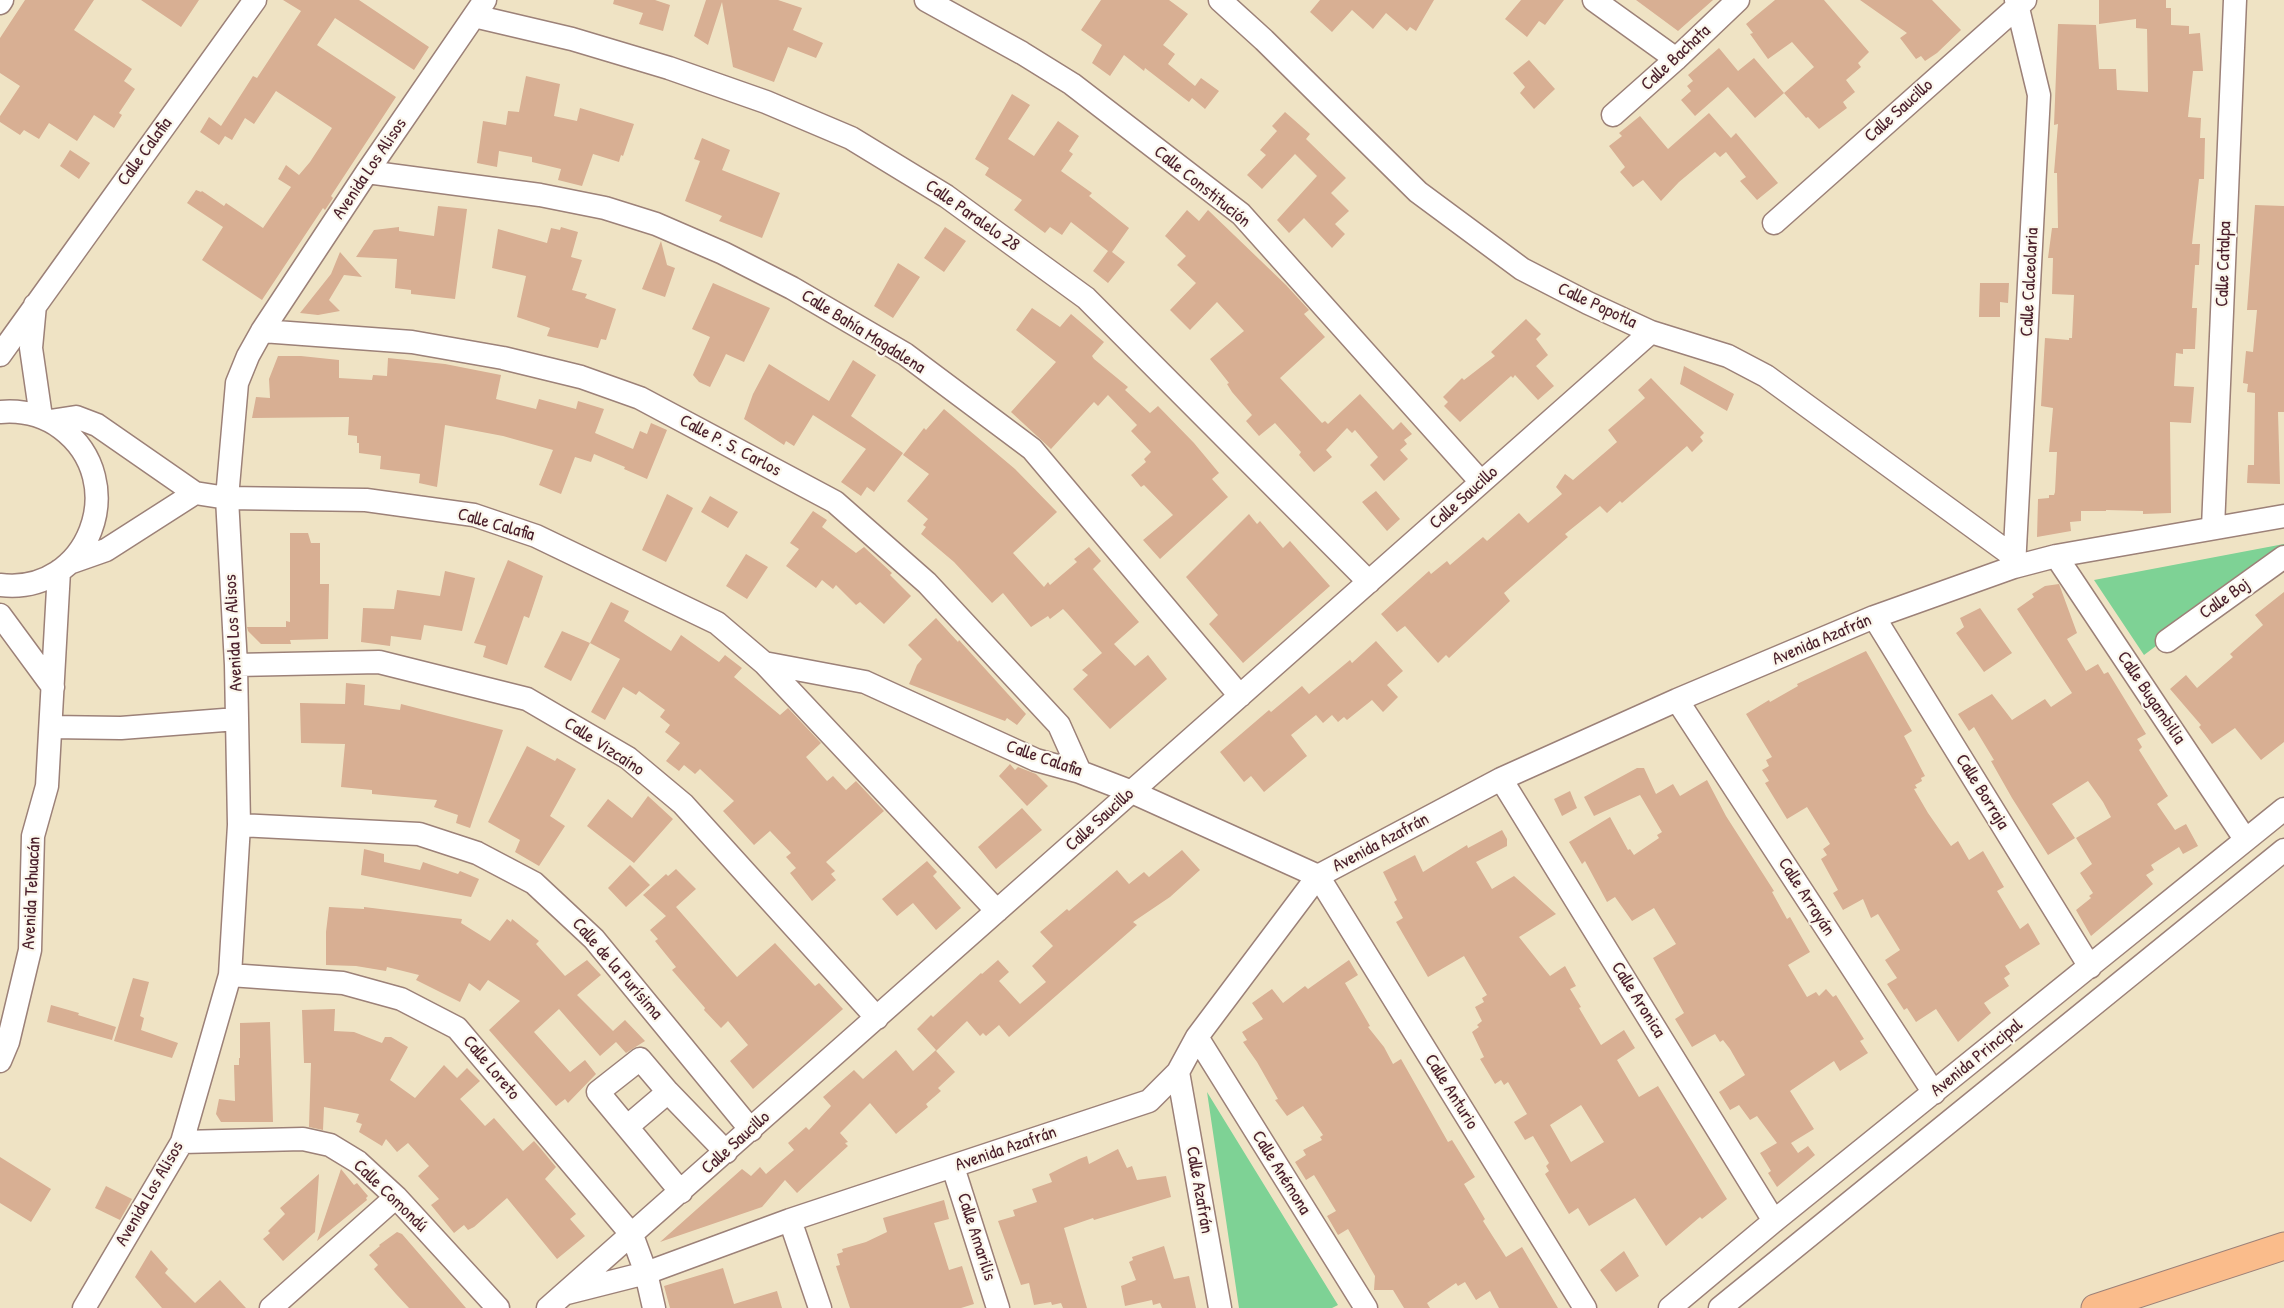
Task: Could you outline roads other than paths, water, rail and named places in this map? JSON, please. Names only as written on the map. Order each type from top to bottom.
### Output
[{"type":"main road","points":[[2095,1308],[2284,1246]]},
{"type":"street","name":"Calle Calafia","points":[[0,353],[255,0]]},
{"type":"street","name":"Calle Constitución","points":[[926,0],[1022,53],[1072,84],[1241,214],[1481,482]]},
{"type":"street","name":"Calle Popotla","points":[[1220,0],[1264,40],[1418,192],[1522,269],[1651,332],[1728,356],[1766,376],[2014,562]]},
{"type":"street","points":[[1593,0],[1676,59]]},
{"type":"street","name":"Calle Bachata","points":[[1613,115],[1738,0]]},
{"type":"street","name":"Calle Catalpa","points":[[2213,528],[2235,0]]},
{"type":"street","name":"Calle Saucillo","points":[[1774,223],[2020,2]]},
{"type":"street","name":"Calle Calceolaria","points":[[2014,562],[2039,95],[2020,2]]},
{"type":"street","name":"Avenida Los Alisos","points":[[84,1308],[182,1142],[230,975],[239,825],[236,665],[226,498],[237,383],[248,356],[262,332],[479,8]]},
{"type":"street","name":"Calle Paralelo 28","points":[[479,8],[669,68],[766,102],[851,138],[946,196],[1086,298],[1369,582]]},
{"type":"street","name":"Calle Bahía Magdalena","points":[[367,172],[540,195],[605,208],[656,224],[723,253],[792,288],[905,354],[1032,449],[1240,696]]},
{"type":"street","points":[[35,304],[31,348],[46,419]]},
{"type":"street","name":"Calle P. S. Carlos","points":[[262,332],[412,342],[503,358],[581,376],[640,398],[835,502],[927,583],[1059,725],[1080,772]]},
{"type":"street","name":"Calle Saucillo","points":[[548,1308],[1651,332]]},
{"type":"street","points":[[0,412],[22,412],[46,419],[73,437],[89,460],[97,487],[96,515],[87,541],[64,567]]},
{"type":"street","name":"Calle Calafia","points":[[46,419],[76,417],[97,425],[195,493],[226,498],[366,500],[474,515],[536,536],[717,623],[764,663],[997,911]]},
{"type":"street","points":[[0,585],[26,585],[44,580],[64,567],[106,550],[195,493]]},
{"type":"street","name":"Avenida Azafrán","points":[[567,1293],[646,1273],[790,1220],[1149,1101],[1178,1072],[1197,1037],[1318,876],[1501,779],[1677,700],[1874,617],[2014,562],[2284,516]]},
{"type":"street","name":"Calle Bugambilia","points":[[2056,556],[2245,839]]},
{"type":"street","name":"Calle Boj","points":[[2166,641],[2284,557]]},
{"type":"street","name":"Avenida Tehuacán","points":[[0,1060],[8,1042],[30,950],[33,836],[47,786],[64,567]]},
{"type":"street","points":[[0,615],[53,687]]},
{"type":"street","name":"Calle Borraja","points":[[1874,617],[2090,967]]},
{"type":"street","name":"Calle Vizcaíno","points":[[236,665],[379,662],[526,699],[628,758],[683,804],[878,1018]]},
{"type":"street","name":"Calle Calafia","points":[[764,663],[865,682],[1035,760],[1080,772],[1132,792],[1318,876]]},
{"type":"street","name":"Calle Arrayán","points":[[1677,700],[1934,1093]]},
{"type":"street","points":[[51,727],[121,728],[237,719]]},
{"type":"street","name":"Calle Aronica","points":[[1501,779],[1774,1221]]},
{"type":"street","name":"Avenida Principal","points":[[1670,1308],[1774,1221],[2284,809]]},
{"type":"street","name":"Calle de la Purísima","points":[[239,825],[419,834],[477,853],[534,883],[594,939],[751,1130]]},
{"type":"street","name":"Avenida Principal","points":[[1720,1308],[2284,850]]},
{"type":"street","name":"Calle Anturio","points":[[1318,876],[1585,1308]]},
{"type":"street","name":"Calle Loreto","points":[[230,975],[343,983],[401,999],[457,1028],[632,1235],[646,1273],[654,1308]]},
{"type":"street","name":"Calle Anémona","points":[[1197,1037],[1366,1308]]},
{"type":"street","points":[[681,1192],[598,1092],[640,1059],[668,1092],[726,1152]]},
{"type":"street","name":"Calle Azafrán","points":[[1178,1072],[1220,1308]]},
{"type":"street","points":[[628,1126],[668,1092]]},
{"type":"street","name":"Calle Comondú","points":[[182,1142],[303,1139],[330,1145],[358,1162],[396,1197],[498,1308]]},
{"type":"street","name":"Calle Amarilis","points":[[953,1167],[998,1308]]},
{"type":"street","points":[[271,1308],[396,1197]]},
{"type":"street","points":[[790,1220],[820,1308]]}]
